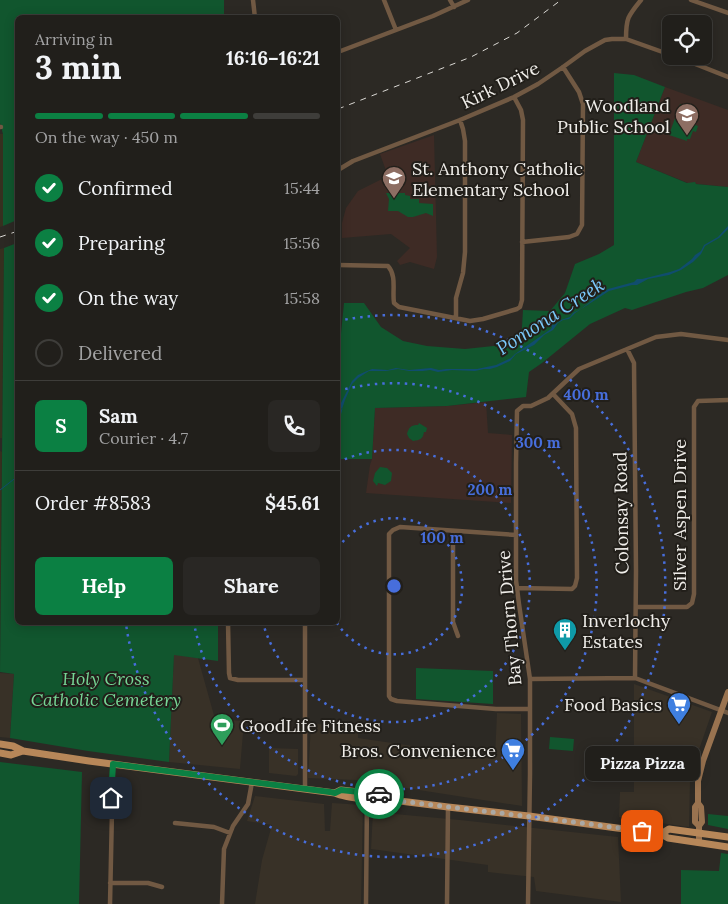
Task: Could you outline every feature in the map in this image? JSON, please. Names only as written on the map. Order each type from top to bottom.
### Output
[{"type":"main road","points":[[0,744],[13,746],[23,751],[113,764],[335,793],[341,790],[367,796],[395,796],[400,801],[661,834],[668,838],[728,847]]},
{"type":"main road","points":[[0,754],[11,755],[23,751]]},
{"type":"main road","points":[[661,834],[669,829],[699,829],[728,837]]},
{"type":"street","points":[[252,0],[254,15]]},
{"type":"street","points":[[384,0],[396,30]]},
{"type":"street","points":[[450,0],[454,7]]},
{"type":"street","points":[[340,51],[468,0]]},
{"type":"street","points":[[626,39],[628,16],[641,0]]},
{"type":"street","points":[[691,0],[728,13]]},
{"type":"street","name":"Kirk Drive","points":[[340,169],[353,161],[514,97],[538,84],[598,43],[612,39],[626,39],[662,52]]},
{"type":"street","name":"Kirk Drive","points":[[698,65],[728,76]]},
{"type":"street","points":[[522,242],[569,237],[577,234],[582,225],[583,104],[579,92],[563,67]]},
{"type":"street","points":[[340,265],[388,266],[393,274],[393,299],[399,307],[470,321],[483,319],[520,307],[522,300],[523,120],[521,110],[514,97]]},
{"type":"street","points":[[456,318],[456,298],[465,252],[465,141],[460,120]]},
{"type":"street","name":"Bay Thorn Drive","points":[[528,904],[530,679],[517,588],[517,411],[523,406],[531,406],[553,394],[579,369],[656,337],[681,334],[728,340]]},
{"type":"street","name":"Colonsay Road","points":[[627,349],[634,363],[635,678]]},
{"type":"street","points":[[517,588],[572,589],[577,578],[576,428],[572,414],[553,394]]},
{"type":"street","name":"Silver Aspen Drive","points":[[636,607],[687,607],[692,603],[694,594],[694,407],[698,401],[728,400]]},
{"type":"street","points":[[516,536],[400,527],[389,534],[389,696],[397,702],[496,709],[530,709]]},
{"type":"street","points":[[453,531],[453,622],[458,636]]},
{"type":"street","points":[[228,625],[230,678],[238,680],[305,680]]},
{"type":"street","points":[[305,625],[305,789]]},
{"type":"street","points":[[530,679],[635,678],[725,711]]},
{"type":"street","points":[[699,843],[699,829],[695,822],[695,807],[698,803],[698,781],[702,760],[725,711],[728,692]]},
{"type":"street","points":[[110,904],[113,764]]},
{"type":"street","points":[[222,904],[224,854],[230,833],[248,804],[252,782]]},
{"type":"street","points":[[366,904],[367,796]]},
{"type":"street","points":[[447,904],[448,808]]},
{"type":"street","points":[[175,823],[214,827],[230,833]]},
{"type":"street","points":[[719,846],[720,836]]},
{"type":"street","points":[[110,883],[148,884],[162,887]]},
{"type":"shaded area","name":"Woodland Public School","points":[[665,87],[728,110],[728,187],[688,183],[636,162]]},
{"type":"shaded area","points":[[0,134],[3,134],[3,226],[0,227]]},
{"type":"shaded area","name":"St. Anthony Catholic Elementary School","points":[[434,135],[437,257],[434,269],[410,262],[400,265],[397,261],[410,248],[391,234],[342,238],[342,223],[346,208],[358,191],[388,176],[380,154]]},
{"type":"shaded area","points":[[4,248],[2,438],[0,438],[0,249]]},
{"type":"shaded area","points":[[486,402],[488,433],[512,435],[511,503],[366,493],[372,459],[375,408],[447,406]]},
{"type":"shaded area","points":[[0,451],[2,452],[0,646]]},
{"type":"shaded area","points":[[174,654],[198,658],[215,719],[244,721],[240,769],[169,762]]},
{"type":"shaded area","points":[[0,673],[14,674],[10,738],[0,737]]},
{"type":"shaded area","points":[[634,684],[712,712],[690,780],[689,827],[619,817],[620,792],[634,792]]},
{"type":"shaded area","points":[[497,713],[521,714],[522,806],[355,780],[308,778],[311,724],[358,725],[358,738],[495,758]]},
{"type":"shaded area","points":[[269,748],[298,749],[298,774],[296,776],[269,773]]},
{"type":"shaded area","points":[[255,796],[324,804],[325,831],[330,831],[332,803],[363,805],[361,904],[255,904],[262,860],[272,825],[247,821]]},
{"type":"shaded area","points":[[373,812],[618,837],[621,902],[536,891],[534,877],[488,872],[488,865],[371,849]]},
{"type":"green space","points":[[0,0],[224,0],[224,15],[15,15],[15,221],[3,226],[3,134],[0,123]]},
{"type":"green space","points":[[614,73],[634,75],[665,87],[636,162],[687,183],[695,182],[696,184],[728,187],[728,275],[703,288],[632,310],[625,308],[590,324],[529,372],[526,397],[447,406],[375,408],[372,459],[340,459],[340,344],[344,303],[364,303],[381,327],[403,341],[427,346],[465,349],[521,343],[523,310],[550,311],[565,293],[575,264],[599,254],[614,245]]},
{"type":"green space","points":[[680,104],[699,111],[695,125],[698,126],[696,132],[693,131],[690,139],[687,139],[687,141],[669,135]]},
{"type":"green space","points":[[386,193],[405,193],[405,195],[410,196],[410,199],[419,199],[419,203],[433,204],[433,216],[426,213],[408,217],[398,211],[388,211],[389,199]]},
{"type":"green space","name":"Holy Cross Catholic Cemetery","points":[[15,244],[15,625],[218,625],[218,661],[174,655],[169,762],[10,738],[14,674],[0,672],[4,248]]},
{"type":"green space","points":[[419,423],[427,428],[426,432],[424,432],[421,439],[413,441],[407,434],[411,427]]},
{"type":"green space","points":[[380,467],[387,468],[392,473],[391,481],[385,485],[378,483],[377,486],[373,481],[375,473]]},
{"type":"green space","points":[[416,668],[493,671],[493,704],[416,699]]},
{"type":"green space","points":[[550,737],[574,739],[573,751],[549,749]]},
{"type":"green space","points":[[0,762],[82,772],[79,904],[0,904]]},
{"type":"green space","points":[[708,814],[728,816],[728,829],[708,825]]},
{"type":"green space","points":[[721,853],[728,854],[728,904],[681,904],[681,870],[719,871]]},
{"type":"water","points":[[728,226],[728,229],[719,238],[705,246],[701,254],[693,262],[681,270],[669,275],[648,279],[637,285],[609,291],[569,319],[558,323],[553,330],[544,335],[534,345],[516,354],[510,361],[490,369],[475,371],[452,370],[438,372],[430,370],[409,371],[398,369],[386,371],[369,371],[352,384],[341,408],[341,403],[352,381],[358,375],[372,369],[388,370],[396,368],[409,370],[431,368],[439,370],[477,369],[496,365],[511,358],[515,354],[551,329],[550,324],[554,325],[561,320],[570,317],[573,313],[608,289],[634,282],[637,279],[679,269],[701,251],[704,245],[718,237]]},
{"type":"waterway","name":"Pomona Creek","points":[[340,416],[342,409]]},
{"type":"waterway","name":"Pomona Creek","points":[[0,490],[15,478]]},
{"type":"railway","points":[[340,108],[471,57],[517,33],[561,0]]},
{"type":"railway","points":[[0,237],[15,232]]},
{"type":"way so far","points":[[379,794],[395,796],[400,801],[448,808],[529,816],[642,831]]},
{"type":"place","name":"Woodland Public School","points":[[687,136]]},
{"type":"place","name":"St. Anthony Catholic Elementary School","points":[[394,199]]},
{"type":"place","name":"Inverlochy Estates","points":[[565,651]]},
{"type":"place","name":"Food Basics","points":[[679,725]]},
{"type":"place","name":"GoodLife Fitness","points":[[222,746]]},
{"type":"place","name":"Bros. Convenience","points":[[513,771]]},
{"type":"place","name":"Pizza Pizza","points":[[642,831]]},
{"type":"route","points":[[111,798],[113,764],[335,793],[341,790],[379,794]]}]
